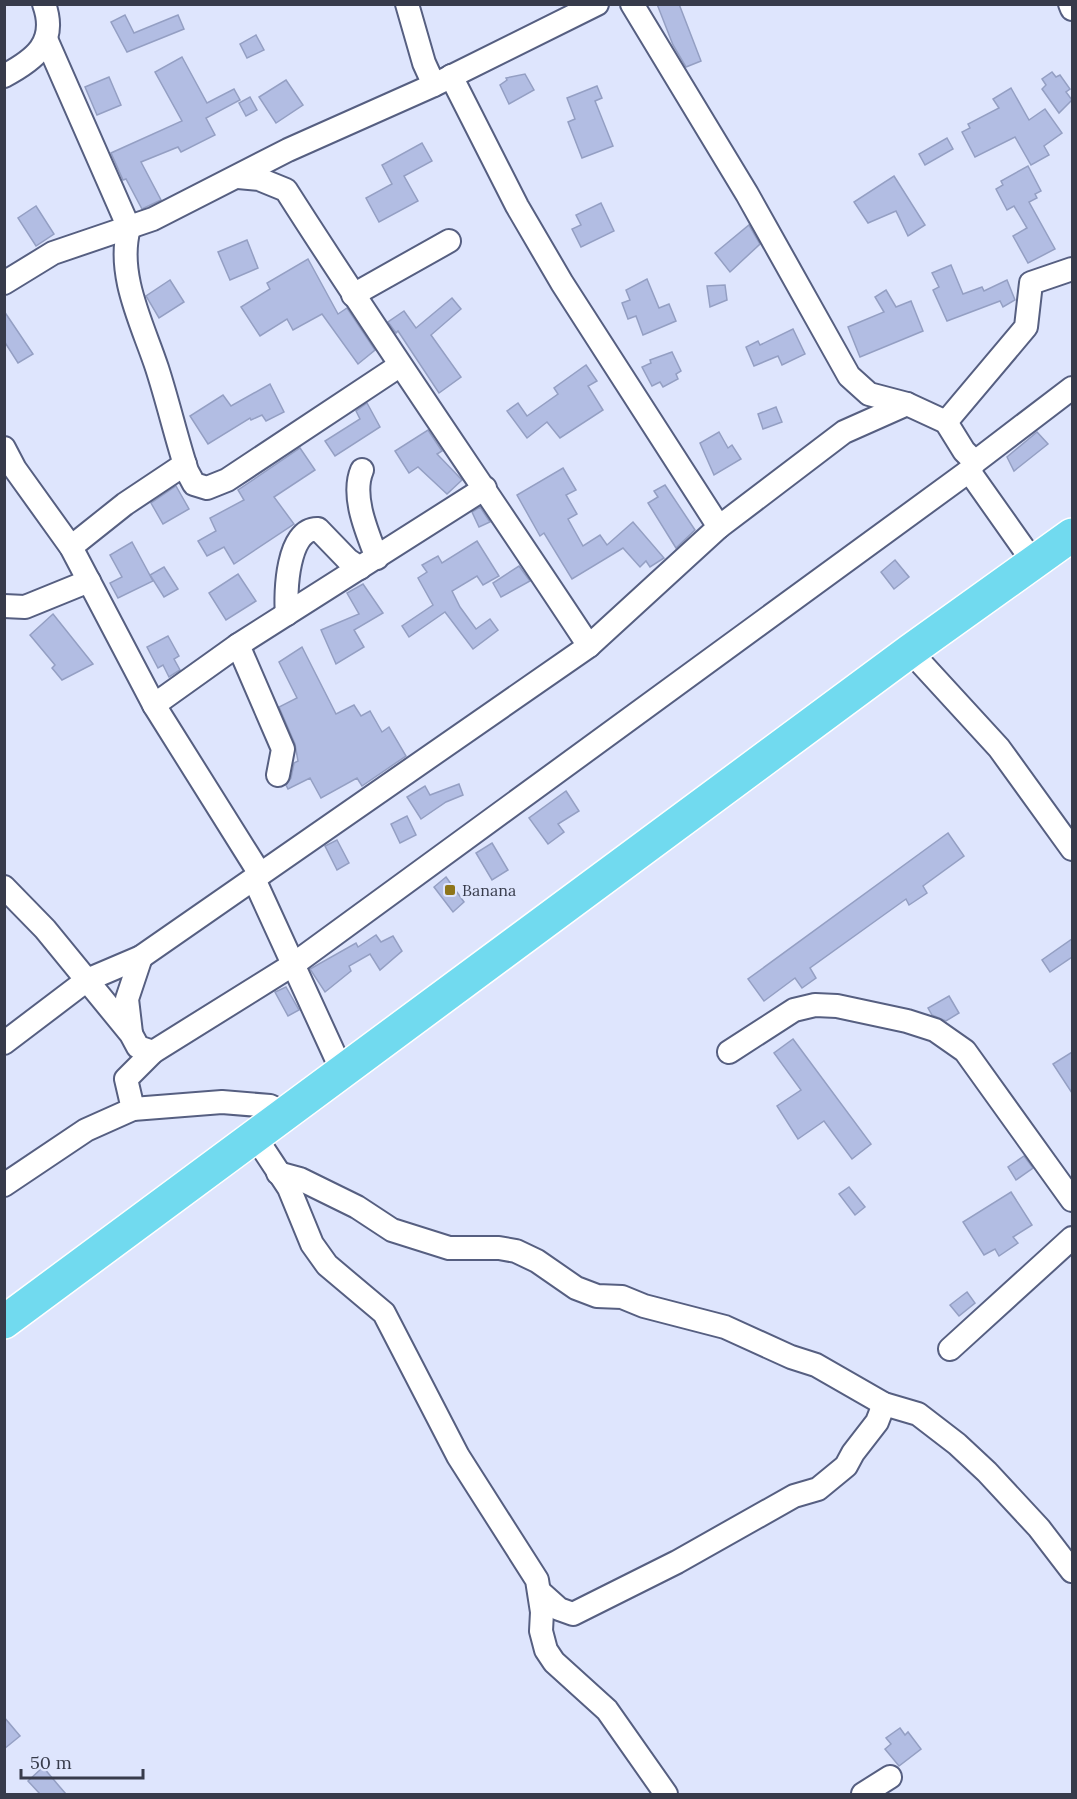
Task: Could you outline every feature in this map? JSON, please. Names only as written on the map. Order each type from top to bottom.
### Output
[{"type":"highway","points":[[4,1322],[256,1138],[342,1071],[910,651],[1072,535]]},
{"type":"street","points":[[4,76],[37,56],[46,39],[48,20],[44,4]]},
{"type":"street","points":[[408,4],[424,63],[443,81],[562,283],[719,527]]},
{"type":"street","points":[[4,283],[53,253],[129,228],[238,177],[288,150],[443,81],[597,4]]},
{"type":"street","points":[[632,4],[747,194],[849,376],[869,393],[907,404],[946,422],[1034,563]]},
{"type":"street","points":[[1070,4],[1072,9]]},
{"type":"street","points":[[46,39],[129,228],[126,240],[130,287],[157,367],[185,464],[194,484],[207,488],[227,480],[399,366]]},
{"type":"street","points":[[288,150],[283,172],[286,190],[399,366],[485,488],[589,646]]},
{"type":"street","points":[[238,177],[259,179],[286,190]]},
{"type":"street","points":[[353,295],[449,241]]},
{"type":"street","points":[[946,422],[1026,327],[1031,283],[1072,269]]},
{"type":"street","points":[[133,1109],[126,1079],[153,1052],[294,964],[972,466],[1072,388]]},
{"type":"street","points":[[4,1043],[87,980],[141,957],[589,646],[719,527],[844,432],[907,404]]},
{"type":"street","points":[[4,448],[15,469],[71,547],[154,705],[257,876],[342,1071]]},
{"type":"street","points":[[71,547],[124,504],[185,464]]},
{"type":"street","points":[[362,470],[359,477],[359,496],[368,563]]},
{"type":"street","points":[[154,705],[238,645],[485,488]]},
{"type":"street","points":[[286,614],[292,552],[312,530],[318,529],[368,563]]},
{"type":"street","points":[[4,606],[25,607],[89,581]]},
{"type":"street","points":[[238,645],[283,749],[278,775]]},
{"type":"street","points":[[910,651],[999,748],[1072,849]]},
{"type":"street","points":[[4,887],[45,929],[131,1034],[138,1047],[153,1052]]},
{"type":"street","points":[[131,1034],[127,999],[141,957]]},
{"type":"street","points":[[729,1052],[794,1010],[815,1005],[837,1006],[907,1020],[934,1030],[965,1051],[1072,1200]]},
{"type":"street","points":[[4,1185],[86,1130],[133,1109],[222,1102],[270,1106],[287,1114]]},
{"type":"street","points":[[256,1138],[289,1188],[312,1244],[327,1265],[384,1313],[458,1456],[521,1554],[540,1592],[567,1613],[580,1611],[725,1536],[794,1496],[818,1489],[846,1466],[877,1422],[884,1404]]},
{"type":"street","points":[[278,1173],[300,1179],[357,1207],[392,1230],[449,1248],[499,1248],[516,1251],[537,1261],[576,1288],[597,1296],[622,1297],[644,1306],[725,1327],[791,1357],[816,1365],[884,1404],[918,1414],[957,1444],[1039,1528],[1072,1571]]},
{"type":"street","points":[[950,1349],[1072,1238]]},
{"type":"street","points":[[540,1592],[540,1631],[546,1650],[561,1668],[607,1710],[666,1794]]},
{"type":"street","points":[[863,1794],[890,1777]]},
{"type":"building","points":[[657,4],[679,4],[701,61],[686,67],[673,45]]},
{"type":"building","points":[[125,15],[134,33],[178,15],[184,29],[127,52],[111,22]]},
{"type":"building","points":[[256,35],[264,50],[247,58],[240,44]]},
{"type":"building","points":[[182,57],[207,103],[234,89],[240,100],[206,118],[215,135],[181,152],[178,147],[141,162],[161,200],[142,209],[126,179],[123,180],[111,153],[182,121],[155,72]]},
{"type":"building","points":[[1052,72],[1056,77],[1060,75],[1070,89],[1066,92],[1072,100],[1059,113],[1042,89],[1046,85],[1042,79]]},
{"type":"building","points":[[525,74],[534,90],[509,104],[500,85],[507,80],[506,78]]},
{"type":"building","points":[[109,77],[121,105],[97,115],[85,87]]},
{"type":"building","points":[[286,80],[303,105],[276,123],[259,97]]},
{"type":"building","points":[[597,86],[602,98],[595,101],[613,146],[582,158],[568,122],[575,119],[567,98]]},
{"type":"building","points":[[1011,88],[1029,120],[1045,109],[1062,133],[1044,146],[1049,155],[1031,165],[1015,137],[975,157],[962,132],[970,128],[968,124],[999,108],[993,99]]},
{"type":"building","points":[[250,97],[257,110],[246,116],[239,103]]},
{"type":"building","points":[[947,138],[953,149],[925,165],[919,154]]},
{"type":"building","points":[[422,143],[432,161],[404,176],[418,201],[379,222],[366,198],[392,184],[382,165]]},
{"type":"building","points":[[1028,166],[1041,191],[1035,194],[1037,198],[1029,202],[1055,249],[1028,263],[1013,236],[1027,228],[1014,206],[1007,210],[996,189],[1003,185],[1001,181]]},
{"type":"building","points":[[894,176],[925,225],[908,236],[896,211],[868,223],[854,202]]},
{"type":"building","points":[[601,203],[614,231],[581,247],[572,229],[581,225],[576,215]]},
{"type":"building","points":[[36,206],[54,234],[36,246],[18,218]]},
{"type":"building","points":[[749,225],[760,244],[730,272],[715,253]]},
{"type":"building","points":[[247,240],[258,268],[230,280],[218,252]]},
{"type":"building","points":[[308,259],[338,314],[347,308],[375,350],[358,364],[322,314],[293,330],[287,319],[260,336],[241,307],[270,289],[267,283]]},
{"type":"building","points":[[951,265],[963,294],[982,287],[984,291],[1007,280],[1015,300],[1003,307],[1000,301],[947,321],[933,290],[939,287],[932,273]]},
{"type":"building","points":[[647,279],[659,308],[669,304],[676,321],[643,335],[636,316],[628,319],[622,303],[630,300],[626,290]]},
{"type":"building","points":[[170,280],[184,302],[159,318],[146,296]]},
{"type":"building","points":[[725,285],[727,300],[710,307],[707,286]]},
{"type":"building","points":[[886,290],[896,307],[911,301],[923,331],[860,357],[848,327],[884,312],[875,297]]},
{"type":"building","points":[[452,298],[461,309],[431,335],[461,377],[439,393],[398,331],[396,333],[388,322],[404,311],[416,328]]},
{"type":"building","points":[[4,311],[33,354],[18,363],[4,341]]},
{"type":"building","points":[[793,329],[805,354],[782,365],[778,356],[754,366],[746,347],[758,341],[760,345]]},
{"type":"building","points":[[672,352],[681,371],[676,374],[678,379],[663,387],[660,382],[652,386],[642,367],[651,363],[650,360]]},
{"type":"building","points":[[586,365],[597,381],[588,386],[603,410],[560,438],[547,422],[527,438],[507,411],[518,403],[527,416],[558,394],[554,388]]},
{"type":"building","points":[[270,384],[284,412],[266,421],[262,415],[251,420],[250,418],[208,444],[190,416],[223,395],[231,406]]},
{"type":"building","points":[[367,403],[380,427],[335,456],[325,441],[360,419],[356,411]]},
{"type":"building","points":[[776,407],[782,422],[763,429],[758,414]]},
{"type":"building","points":[[428,430],[442,451],[437,454],[462,480],[447,494],[418,467],[409,473],[395,451]]},
{"type":"building","points":[[719,432],[728,448],[732,445],[741,459],[714,475],[700,443]]},
{"type":"building","points":[[1037,432],[1048,444],[1014,471],[1007,457]]},
{"type":"building","points":[[300,448],[315,470],[274,497],[294,524],[234,564],[224,547],[207,556],[198,541],[216,531],[210,518],[244,500],[238,490]]},
{"type":"building","points":[[563,468],[576,490],[566,495],[577,514],[568,519],[583,546],[600,535],[607,545],[633,522],[664,558],[650,567],[646,561],[640,567],[623,548],[572,579],[544,533],[540,536],[517,495]]},
{"type":"building","points":[[665,485],[695,530],[676,548],[648,503],[658,497],[654,491]]},
{"type":"building","points":[[176,486],[189,509],[163,524],[151,503]]},
{"type":"building","points":[[480,507],[490,522],[479,527],[472,512]]},
{"type":"building","points":[[477,541],[499,576],[483,585],[477,576],[452,591],[476,629],[490,619],[498,630],[473,649],[445,612],[409,637],[402,626],[433,605],[418,578],[427,572],[422,565],[438,556],[442,563]]},
{"type":"building","points":[[132,542],[153,581],[118,598],[110,583],[122,577],[110,555]]},
{"type":"building","points":[[895,560],[909,577],[894,589],[881,572]]},
{"type":"building","points":[[519,566],[530,581],[501,597],[493,583]]},
{"type":"building","points":[[164,567],[178,589],[164,597],[150,575]]},
{"type":"building","points":[[238,574],[256,601],[226,620],[209,593]]},
{"type":"building","points":[[363,584],[383,613],[354,630],[364,647],[336,664],[321,630],[359,614],[347,593]]},
{"type":"building","points":[[53,614],[93,664],[62,680],[52,668],[55,665],[30,635]]},
{"type":"building","points":[[168,636],[179,656],[174,659],[180,670],[169,677],[163,665],[158,668],[147,647]]},
{"type":"building","points":[[302,647],[336,714],[354,705],[361,716],[370,711],[382,732],[389,727],[406,756],[362,786],[357,778],[321,798],[310,778],[288,789],[286,785],[291,778],[294,763],[298,761],[295,744],[279,707],[297,698],[279,662]]},
{"type":"building","points":[[459,784],[463,795],[446,802],[421,819],[407,797],[425,786],[430,795]]},
{"type":"building","points":[[566,791],[579,811],[558,824],[564,832],[548,844],[529,818]]},
{"type":"building","points":[[407,816],[416,835],[400,843],[391,824]]},
{"type":"building","points":[[948,833],[964,856],[923,886],[927,893],[909,905],[906,899],[810,968],[816,978],[802,988],[795,978],[764,1001],[748,979]]},
{"type":"building","points":[[337,840],[349,863],[337,870],[325,846]]},
{"type":"building","points":[[492,843],[508,870],[492,880],[476,853]]},
{"type":"building","points":[[446,877],[464,902],[453,912],[434,887]]},
{"type":"building","points":[[376,935],[381,942],[393,936],[402,951],[380,970],[370,954],[349,966],[351,971],[325,992],[310,969],[356,943],[358,947]]},
{"type":"building","points":[[1072,939],[1072,957],[1050,972],[1042,960]]},
{"type":"building","points":[[286,987],[299,1010],[288,1016],[275,992]]},
{"type":"building","points":[[949,996],[959,1013],[946,1021],[932,1015],[928,1008]]},
{"type":"building","points":[[793,1039],[871,1144],[852,1159],[824,1121],[798,1139],[777,1106],[801,1090],[774,1053]]},
{"type":"building","points":[[1072,1052],[1072,1093],[1053,1064]]},
{"type":"building","points":[[1024,1156],[1033,1168],[1016,1180],[1008,1167]]},
{"type":"building","points":[[849,1187],[865,1207],[855,1215],[839,1194]]},
{"type":"building","points":[[1011,1192],[1032,1225],[1013,1237],[1018,1243],[999,1256],[995,1249],[984,1255],[963,1222]]},
{"type":"building","points":[[967,1292],[975,1303],[959,1316],[950,1305]]},
{"type":"building","points":[[4,1717],[20,1736],[4,1749]]},
{"type":"building","points":[[900,1728],[905,1735],[908,1732],[921,1749],[899,1766],[885,1749],[891,1744],[886,1738]]},
{"type":"building","points":[[43,1767],[66,1794],[40,1794],[28,1781]]},
{"type":"place","name":"Banana","points":[[450,890]]}]
